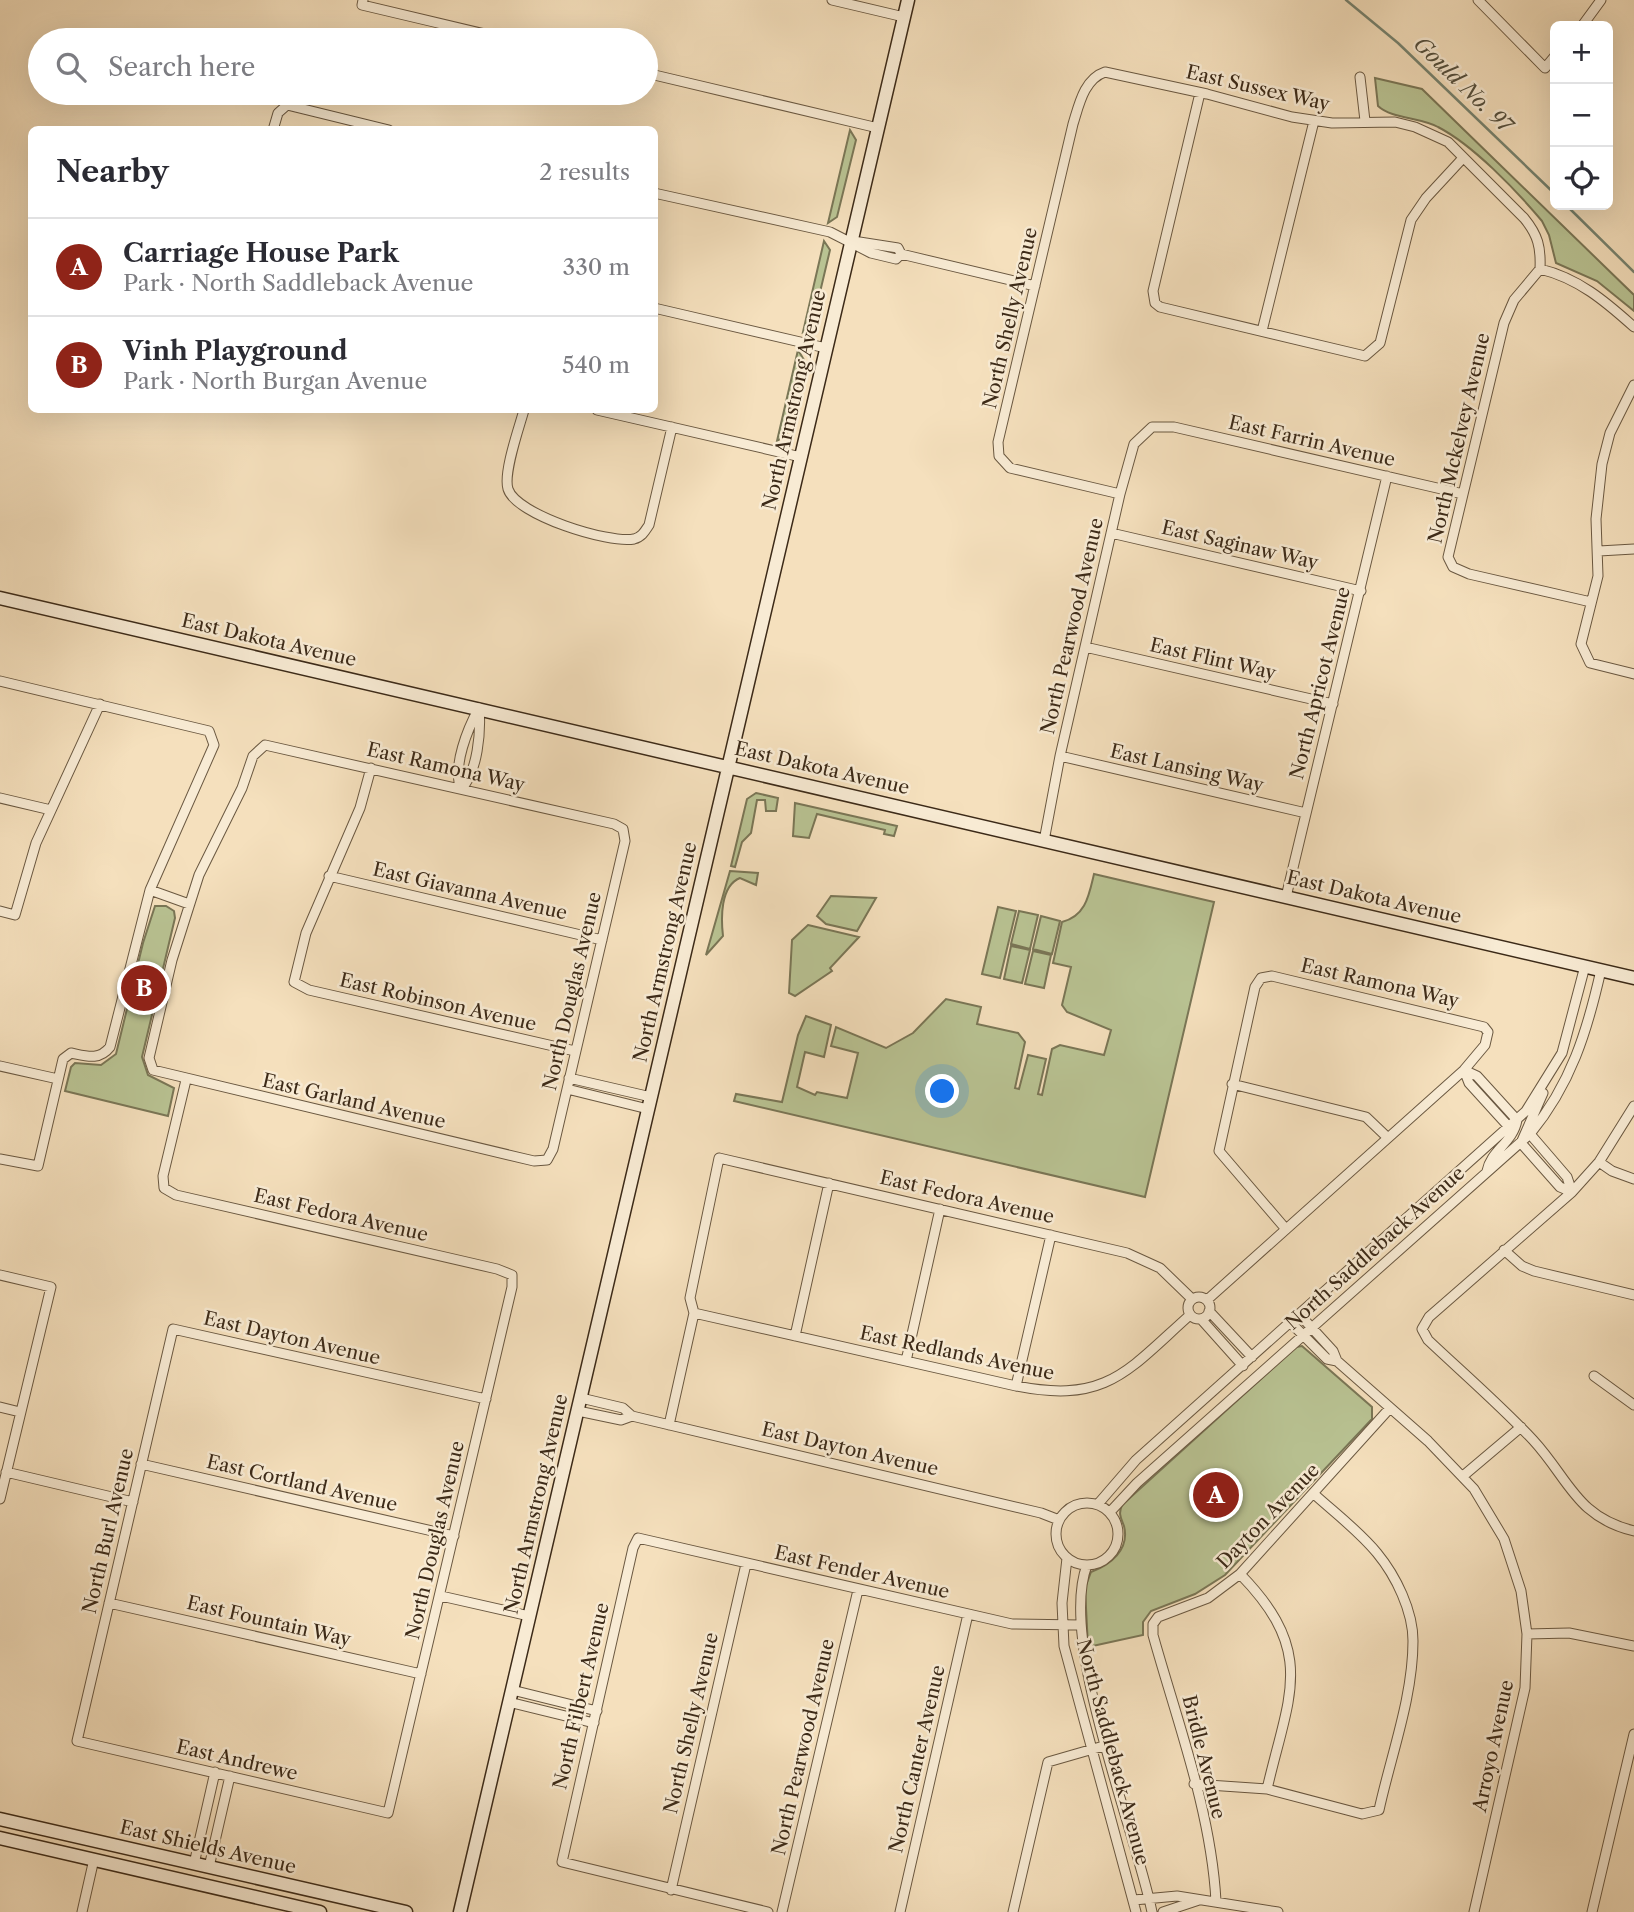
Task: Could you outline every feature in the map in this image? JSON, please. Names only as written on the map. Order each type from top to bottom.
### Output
[{"type":"street","points":[[832,0],[904,17]]},
{"type":"street","name":"North Armstrong Avenue","points":[[460,1912],[908,0]]},
{"type":"street","points":[[1478,0],[1545,68],[1550,62]]},
{"type":"street","points":[[1586,21],[1601,0]]},
{"type":"street","points":[[362,2],[463,28]]},
{"type":"street","name":"East Sussex Way","points":[[1105,72],[1314,121],[1332,124],[1395,122],[1415,127],[1448,142],[1535,231],[1541,247],[1540,269]]},
{"type":"street","name":"North Shelly Avenue","points":[[1105,72],[1095,75],[1084,91],[1073,124],[998,442],[999,456],[1010,468],[1120,494]]},
{"type":"street","points":[[658,76],[878,128]]},
{"type":"street","points":[[1360,78],[1365,121]]},
{"type":"street","points":[[1200,93],[1153,291],[1155,303],[1160,307],[1365,356],[1380,343],[1411,220],[1431,192],[1463,158]]},
{"type":"street","points":[[275,126],[282,108],[293,106],[373,126]]},
{"type":"street","points":[[1262,331],[1314,121]]},
{"type":"street","points":[[658,194],[830,232],[851,240],[898,248],[901,254],[1035,286]]},
{"type":"street","points":[[1540,269],[1563,275],[1604,299],[1634,327]]},
{"type":"street","name":"North Mckelvey Avenue","points":[[1540,269],[1514,300],[1504,323],[1448,557],[1453,567],[1469,574],[1591,602]]},
{"type":"street","points":[[658,309],[826,348]]},
{"type":"street","points":[[1634,385],[1610,433],[1602,464],[1596,519],[1598,576],[1581,644],[1590,663],[1634,674]]},
{"type":"street","points":[[523,413],[507,482],[514,500],[544,520],[620,539],[634,539],[643,534],[649,525],[673,427]]},
{"type":"street","points":[[610,413],[800,457]]},
{"type":"street","name":"East Farrin Avenue","points":[[1152,427],[1174,427],[1463,494]]},
{"type":"street","name":"North Pearwood Avenue","points":[[1044,841],[1060,756],[1120,494],[1135,444],[1152,427]]},
{"type":"street","name":"North Apricot Avenue","points":[[1286,897],[1387,476]]},
{"type":"street","name":"East Saginaw Way","points":[[1111,533],[1361,591]]},
{"type":"street","points":[[1599,551],[1634,549]]},
{"type":"street","name":"East Dakota Avenue","points":[[0,598],[1634,978]]},
{"type":"street","name":"East Flint Way","points":[[1085,647],[1333,704]]},
{"type":"street","points":[[0,681],[209,731],[214,745],[150,890],[110,1047],[104,1055],[94,1057],[71,1053],[63,1059],[38,1166],[0,1159]]},
{"type":"street","points":[[0,911],[15,915],[36,843],[100,704]]},
{"type":"street","points":[[461,789],[457,779],[466,740],[479,708]]},
{"type":"street","name":"East Ramona Way","points":[[189,904],[212,847],[259,747],[270,745],[614,824],[623,829]]},
{"type":"street","name":"East Lansing Way","points":[[1060,756],[1306,813]]},
{"type":"street","points":[[329,876],[360,808],[371,768]]},
{"type":"street","points":[[0,798],[51,810]]},
{"type":"street","name":"North Douglas Avenue","points":[[547,1160],[553,1149],[625,841],[623,829]]},
{"type":"street","name":"East Giavanna Avenue","points":[[329,876],[602,940]]},
{"type":"street","name":"East Robinson Avenue","points":[[329,876],[306,933],[295,982],[309,990],[575,1051]]},
{"type":"street","points":[[150,890],[189,904]]},
{"type":"street","name":"East Garland Avenue","points":[[189,904],[149,1058],[153,1070],[534,1161],[547,1160]]},
{"type":"street","name":"North Saddleback Avenue","points":[[1098,1504],[1136,1460],[1513,1124],[1542,1088],[1562,1053],[1585,966]]},
{"type":"street","name":"North Saddleback Avenue","points":[[1110,1512],[1137,1483],[1530,1134],[1556,1100],[1576,1061],[1601,970]]},
{"type":"street","name":"East Ramona Way","points":[[1232,1084],[1255,987],[1261,978],[1272,975],[1476,1024],[1488,1032],[1485,1045],[1464,1070]]},
{"type":"street","points":[[0,1066],[58,1079]]},
{"type":"street","points":[[1207,1300],[1284,1228],[1464,1070],[1477,1076],[1513,1124],[1512,1136],[1492,1158],[1488,1171]]},
{"type":"street","points":[[569,1078],[650,1103]]},
{"type":"street","name":"East Fedora Avenue","points":[[186,1080],[163,1176],[164,1188],[176,1195],[512,1275]]},
{"type":"street","points":[[1284,1228],[1219,1151],[1232,1084],[1366,1117],[1388,1138]]},
{"type":"street","points":[[1542,1088],[1540,1103],[1526,1126],[1521,1143],[1560,1187],[1572,1192]]},
{"type":"street","points":[[567,1089],[650,1103]]},
{"type":"street","points":[[1634,1106],[1599,1162],[1572,1192],[1429,1317],[1422,1329],[1428,1340],[1521,1427],[1583,1506],[1617,1527],[1634,1531]]},
{"type":"street","points":[[1530,1134],[1567,1177],[1572,1192]]},
{"type":"street","name":"East Fedora Avenue","points":[[694,1313],[690,1298],[719,1158],[1144,1259],[1160,1268],[1192,1299]]},
{"type":"street","points":[[1599,1162],[1612,1171],[1634,1179]]},
{"type":"street","points":[[794,1336],[829,1183]]},
{"type":"street","points":[[906,1361],[940,1209]]},
{"type":"street","points":[[1016,1385],[1051,1235]]},
{"type":"street","points":[[1504,1251],[1534,1271],[1634,1294]]},
{"type":"street","points":[[0,1275],[51,1287],[0,1499]]},
{"type":"street","name":"North Douglas Avenue","points":[[388,1813],[512,1287],[512,1275]]},
{"type":"street","points":[[1207,1300],[1200,1297],[1192,1299],[1188,1307],[1190,1315],[1201,1319],[1243,1366]]},
{"type":"street","points":[[1207,1300],[1209,1311],[1252,1357]]},
{"type":"street","points":[[1201,1319],[1209,1311]]},
{"type":"street","points":[[669,1424],[694,1313]]},
{"type":"street","name":"East Redlands Avenue","points":[[694,1313],[1061,1393],[1100,1385],[1136,1363],[1190,1315]]},
{"type":"street","name":"Arroyo Avenue","points":[[1300,1315],[1333,1351],[1337,1361],[1463,1476],[1504,1539],[1521,1591],[1527,1634],[1525,1688],[1474,1912]]},
{"type":"street","name":"Arroyo Avenue","points":[[1291,1323],[1327,1359],[1337,1361]]},
{"type":"street","name":"East Dayton Avenue","points":[[173,1329],[486,1399]]},
{"type":"street","name":"North Burl Avenue","points":[[77,1741],[173,1329]]},
{"type":"street","points":[[1594,1376],[1634,1405]]},
{"type":"street","name":"East Dayton Avenue","points":[[580,1404],[621,1420],[632,1416],[669,1424],[1041,1513],[1059,1520]]},
{"type":"street","points":[[0,1407],[20,1412]]},
{"type":"street","name":"Dayton Avenue","points":[[1153,1624],[1158,1617],[1208,1598],[1240,1574],[1390,1408]]},
{"type":"street","points":[[1463,1476],[1521,1427]]},
{"type":"street","name":"East Cortland Avenue","points":[[141,1464],[454,1536]]},
{"type":"street","points":[[6,1472],[133,1502]]},
{"type":"street","points":[[1194,1784],[1267,1789],[1362,1814],[1379,1810],[1408,1682],[1413,1639],[1405,1605],[1392,1574],[1376,1551],[1314,1494]]},
{"type":"street","points":[[1077,1504],[1098,1504],[1110,1512],[1116,1521],[1118,1543],[1105,1560],[1087,1565],[1067,1558],[1057,1544],[1059,1520],[1077,1504]]},
{"type":"street","name":"East Fender Avenue","points":[[638,1538],[1012,1624],[1080,1625]]},
{"type":"street","name":"North Filbert Avenue","points":[[638,1538],[633,1548],[562,1862],[671,1890]]},
{"type":"street","name":"North Saddleback Avenue","points":[[1067,1558],[1062,1625],[1064,1646],[1136,1912]]},
{"type":"street","name":"North Shelly Avenue","points":[[671,1890],[747,1564]]},
{"type":"street","name":"North Saddleback Avenue","points":[[1087,1565],[1080,1592],[1080,1625],[1107,1745],[1152,1912]]},
{"type":"street","points":[[1240,1574],[1271,1608],[1284,1631],[1290,1653],[1291,1688],[1267,1789]]},
{"type":"street","name":"North Pearwood Avenue","points":[[782,1912],[858,1590]]},
{"type":"street","points":[[440,1596],[529,1616]]},
{"type":"street","name":"East Fountain Way","points":[[109,1603],[421,1674]]},
{"type":"street","name":"North Canter Avenue","points":[[900,1912],[968,1614]]},
{"type":"street","name":"Bridle Avenue","points":[[1153,1624],[1153,1635],[1194,1784],[1214,1874],[1216,1901]]},
{"type":"street","points":[[1527,1634],[1569,1633],[1634,1646]]},
{"type":"street","points":[[511,1696],[597,1711]]},
{"type":"street","points":[[511,1696],[594,1723]]},
{"type":"street","points":[[1592,1912],[1634,1734]]},
{"type":"street","name":"East Andrewe","points":[[77,1741],[388,1813]]},
{"type":"street","points":[[1013,1912],[1048,1762],[1107,1745]]},
{"type":"street","points":[[194,1864],[215,1772]]},
{"type":"street","points":[[209,1867],[230,1776]]},
{"type":"street","name":"East Shields Avenue","points":[[0,1819],[407,1912]]},
{"type":"street","name":"East Shields Avenue","points":[[0,1838],[320,1912]]},
{"type":"street","points":[[82,1912],[94,1859]]},
{"type":"street","points":[[671,1890],[768,1912]]},
{"type":"street","points":[[1134,1900],[1177,1896],[1278,1912]]},
{"type":"street","points":[[1163,1912],[1201,1899]]},
{"type":"green space","points":[[1375,78],[1422,89],[1634,295],[1634,311],[1597,281],[1556,263],[1549,235],[1542,221],[1479,156],[1438,127],[1391,113],[1378,106]]},
{"type":"green space","points":[[850,130],[856,140],[837,217],[828,223]]},
{"type":"green space","points":[[824,241],[830,250],[812,326],[803,332]]},
{"type":"green space","points":[[798,350],[804,360],[786,435],[777,441]]},
{"type":"green space","points":[[756,793],[778,798],[776,811],[766,811],[765,800],[757,800],[751,833],[742,842],[735,867],[731,866],[747,799]]},
{"type":"green space","points":[[795,803],[897,826],[894,836],[884,834],[885,830],[817,814],[809,838],[793,836]]},
{"type":"green space","points":[[730,871],[758,873],[756,885],[740,878],[733,882],[723,904],[723,936],[706,955]]},
{"type":"green space","points":[[1094,874],[1214,902],[1145,1197],[734,1101],[736,1094],[782,1102],[798,1035],[806,1016],[831,1025],[824,1057],[805,1052],[797,1087],[815,1095],[817,1092],[847,1098],[858,1053],[831,1046],[836,1027],[886,1048],[913,1033],[946,999],[981,1007],[977,1024],[1018,1033],[1025,1042],[1015,1088],[1019,1089],[1028,1055],[1046,1059],[1038,1094],[1042,1095],[1052,1049],[1060,1045],[1104,1055],[1111,1030],[1067,1012],[1062,1005],[1071,967],[1053,963],[1062,922],[1076,915],[1085,904]]},
{"type":"green space","points":[[831,896],[876,898],[857,931],[826,924],[817,916]]},
{"type":"green space","points":[[155,906],[166,906],[174,911],[175,918],[142,1057],[148,1075],[174,1088],[168,1116],[65,1091],[71,1067],[75,1063],[101,1065],[116,1054],[143,943]]},
{"type":"green space","points":[[998,907],[1016,911],[1000,978],[982,974]]},
{"type":"green space","points":[[1019,911],[1038,915],[1030,949],[1011,944]]},
{"type":"green space","points":[[1041,916],[1060,921],[1052,954],[1033,949]]},
{"type":"green space","points":[[808,925],[859,937],[830,968],[832,971],[795,996],[789,993],[792,940]]},
{"type":"green space","points":[[1011,946],[1030,950],[1022,983],[1004,979]]},
{"type":"green space","points":[[1033,951],[1051,955],[1044,988],[1025,984]]},
{"type":"green space","points":[[1302,1346],[1372,1407],[1372,1419],[1225,1575],[1195,1594],[1151,1611],[1143,1622],[1143,1635],[1088,1647],[1085,1588],[1091,1572],[1111,1561],[1121,1549],[1125,1535],[1120,1513],[1122,1505],[1296,1347]]},
{"type":"waterway","name":"Gould No. 97","points":[[1346,0],[1398,43],[1550,189]]},
{"type":"waterway","name":"Gould No. 97","points":[[1571,210],[1634,272]]},
{"type":"place","name":"Vinh Playground","points":[[144,988]]},
{"type":"place","name":"Carriage House Park","points":[[1216,1495]]}]
